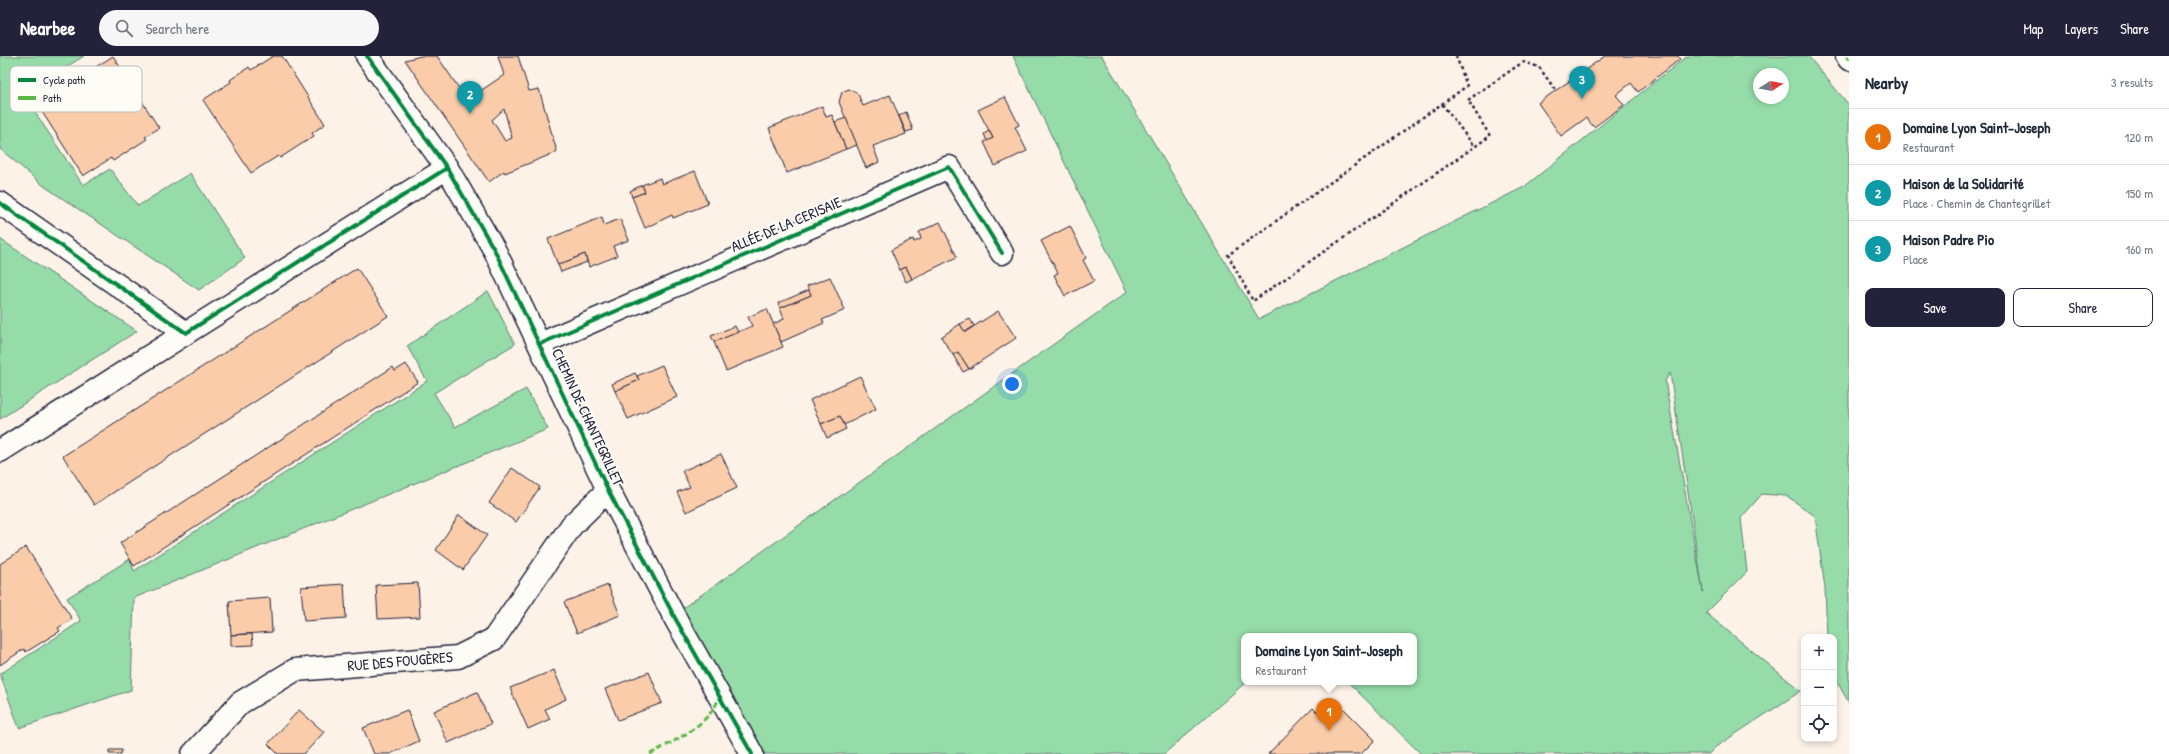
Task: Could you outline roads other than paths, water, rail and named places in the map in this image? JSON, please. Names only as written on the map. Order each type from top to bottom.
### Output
[{"type":"street","name":"CHEMIN DE CHANTEGRILLET","points":[[367,56],[447,168],[495,251],[608,490],[675,618],[752,754]]},
{"type":"street","name":"ALLÉE DE LA CERISAIE","points":[[540,344],[949,166],[1002,253]]},
{"type":"street","points":[[0,451],[447,168]]},
{"type":"street","points":[[0,202],[186,333]]},
{"type":"street","name":"RUE DES FOUGÈRES","points":[[194,754],[240,703],[295,670],[458,656],[494,639],[572,525],[608,490]]},
{"type":"place","name":"Maison Padre Pio","points":[[1582,99]]},
{"type":"place","name":"Maison de la Solidarité","points":[[470,114]]},
{"type":"place","name":"Domaine Lyon Saint-Joseph","points":[[1329,731]]}]
